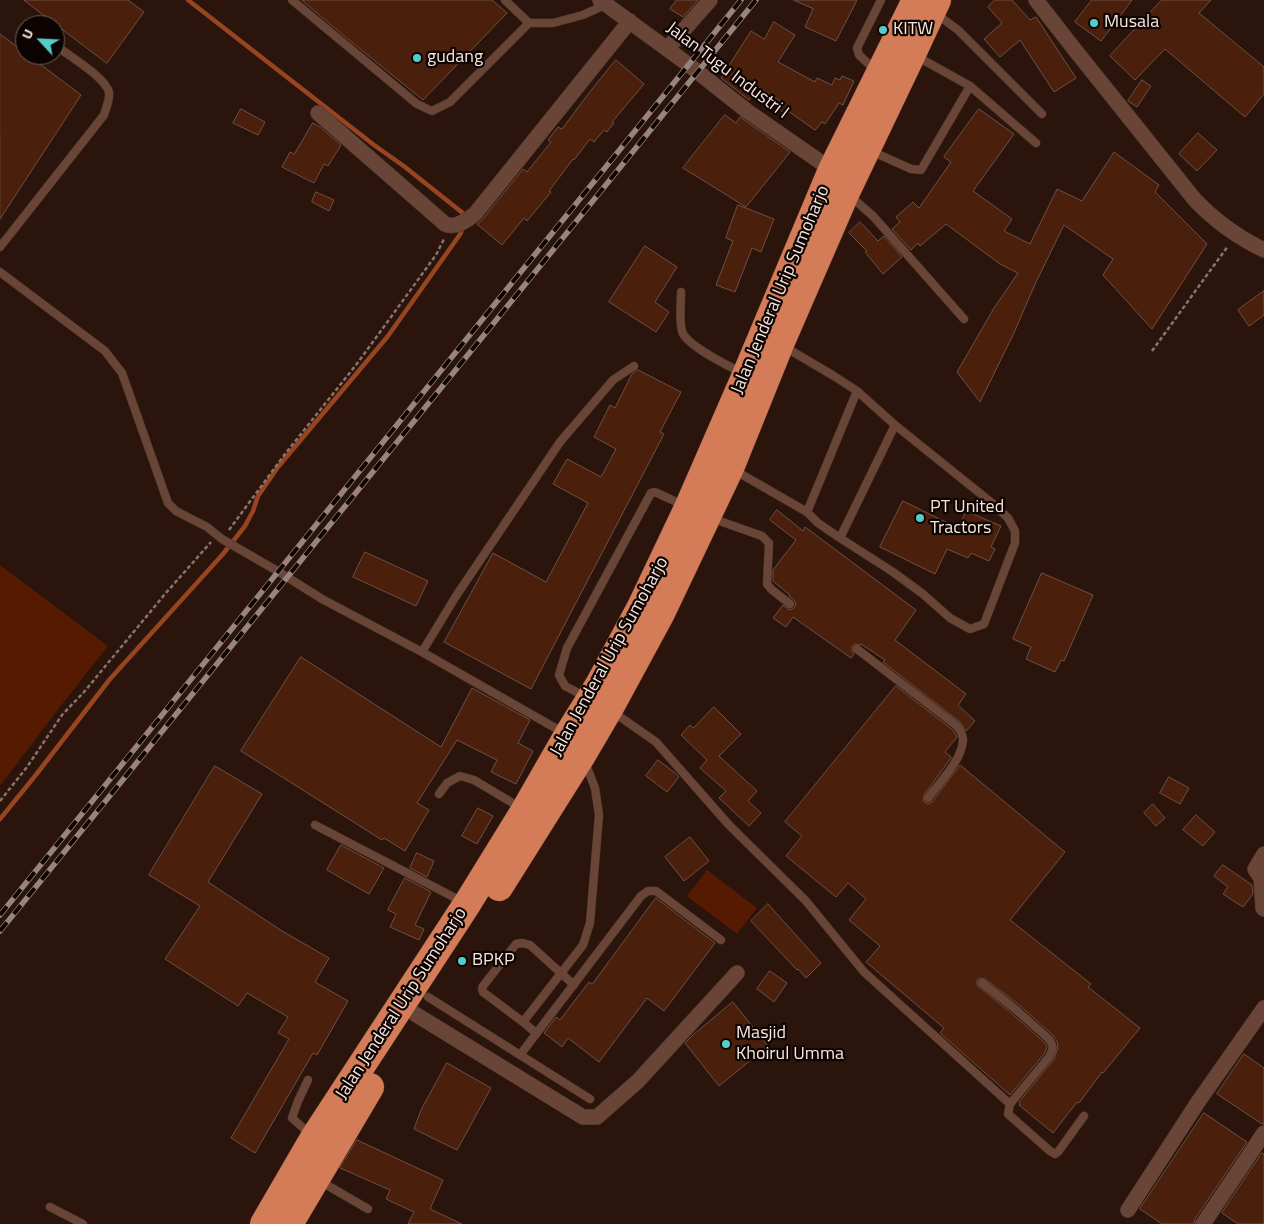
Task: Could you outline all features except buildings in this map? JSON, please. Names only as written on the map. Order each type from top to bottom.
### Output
[{"type":"highway","name":"Jalan Jenderal Urip Sumoharjo","points":[[289,1224],[350,1118],[498,889],[575,745],[600,704],[641,607],[697,512],[730,468],[780,344],[880,74],[928,4]]},
{"type":"highway","name":"Jalan Jenderal Urip Sumoharjo","points":[[697,512],[746,375],[839,181],[866,149],[912,54],[928,4]]},
{"type":"highway","name":"Jalan Jenderal Urip Sumoharjo","points":[[264,1224],[314,1138],[467,904],[525,810],[575,745]]},
{"type":"street","points":[[667,49],[710,0]]},
{"type":"street","points":[[1036,0],[1195,200],[1212,217],[1236,235],[1264,250]]},
{"type":"street","name":"Jalan Tugu Industri I","points":[[606,1],[839,181]]},
{"type":"street","points":[[318,113],[444,224],[452,226],[469,219],[475,214],[630,21]]},
{"type":"street","points":[[1264,854],[1255,869],[1261,878],[1264,908]]},
{"type":"street","points":[[422,1005],[583,1117],[597,1117],[638,1081],[737,973]]},
{"type":"street","points":[[1128,1210],[1198,1102],[1264,1008]]},
{"type":"street","points":[[1203,1224],[1264,1133]]},
{"type":"lane","points":[[292,0],[417,104],[432,111],[450,102],[529,23]]},
{"type":"lane","points":[[505,0],[529,23],[553,23],[583,15],[606,1]]},
{"type":"lane","points":[[880,74],[859,55],[857,48],[881,0]]},
{"type":"lane","points":[[928,4],[958,30],[1042,114]]},
{"type":"lane","points":[[0,247],[104,115],[109,94],[106,85],[65,52]]},
{"type":"lane","points":[[912,54],[970,86],[1036,142]]},
{"type":"lane","points":[[866,149],[911,169],[921,170],[970,86]]},
{"type":"lane","points":[[839,181],[873,216],[964,319]]},
{"type":"lane","points":[[0,272],[105,351],[122,373],[168,503],[176,511],[322,599],[422,652],[575,745],[595,788],[599,815],[590,924],[583,945],[523,1022]]},
{"type":"lane","points":[[681,292],[681,331],[684,337],[699,349],[746,375]]},
{"type":"lane","points":[[730,468],[807,512],[818,523],[893,572],[950,618],[970,629],[984,624],[1014,542],[1015,531],[1008,518],[895,425],[857,391],[780,344]]},
{"type":"lane","points":[[422,652],[456,596],[560,442],[613,380],[634,366]]},
{"type":"lane","points":[[807,512],[857,391]]},
{"type":"lane","points":[[840,538],[895,425]]},
{"type":"lane","points":[[790,604],[766,584],[769,543],[762,536],[697,512],[655,492],[651,493],[567,648],[559,675],[565,686],[600,704],[656,742],[729,825],[806,901],[864,972],[1010,1104]]},
{"type":"lane","points":[[857,649],[961,731],[964,739],[958,758],[928,798]]},
{"type":"lane","points":[[439,794],[447,783],[460,776],[474,780],[525,810]]},
{"type":"lane","points":[[315,825],[467,904]]},
{"type":"lane","points":[[520,1055],[641,896],[648,891],[656,891],[720,940]]},
{"type":"lane","points":[[536,1033],[483,992],[482,986],[516,944],[522,943],[530,945],[574,985]]},
{"type":"lane","points":[[982,983],[1014,1008],[1053,1044],[1049,1057],[1010,1104],[1008,1114],[1055,1154],[1084,1116]]},
{"type":"lane","points":[[422,1005],[520,1055],[590,1098]]},
{"type":"lane","points":[[308,1080],[292,1118],[314,1138]]},
{"type":"lane","points":[[316,1179],[368,1209]]},
{"type":"lane","points":[[50,1207],[83,1224]]},
{"type":"path","points":[[0,801],[27,767],[62,715],[84,692],[154,607],[222,539],[402,303],[436,255],[452,226]]},
{"type":"path","points":[[1152,351],[1236,235]]},
{"type":"shaded area","points":[[0,565],[108,646],[0,786]]},
{"type":"shaded area","points":[[707,870],[757,908],[737,934],[687,896]]},
{"type":"waterway","points":[[188,0],[405,167],[464,214],[463,218]]},
{"type":"waterway","points":[[0,819],[110,679],[223,554],[245,526],[258,496],[278,467],[388,336],[461,233],[462,226]]},
{"type":"railway","points":[[0,915],[741,0]]},
{"type":"railway","points":[[0,931],[756,0]]},
{"type":"place","name":"Musala","points":[[1094,23]]},
{"type":"place","name":"KITW","points":[[883,30]]},
{"type":"place","name":"gudang","points":[[417,58]]},
{"type":"place","name":"PT United Tractors","points":[[920,518]]},
{"type":"place","name":"BPKP","points":[[462,961]]},
{"type":"place","name":"Masjid Khoirul Umma","points":[[726,1044]]}]
